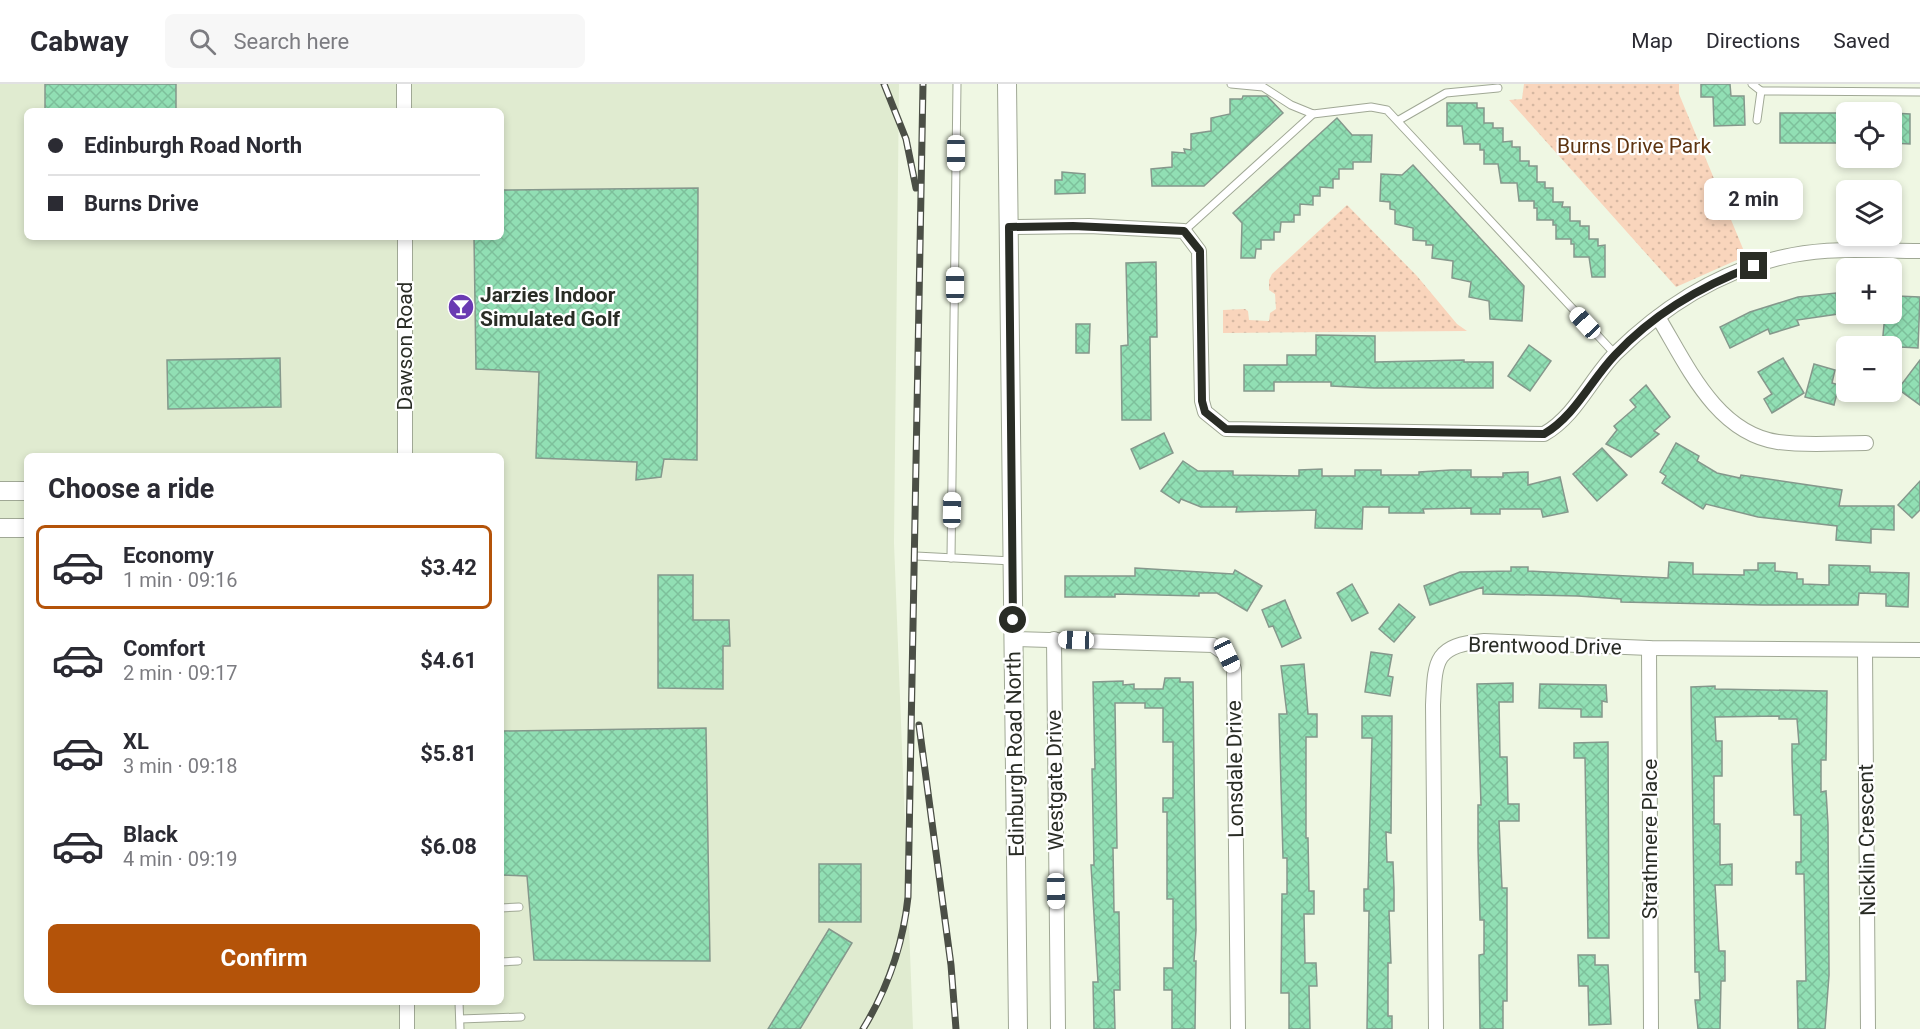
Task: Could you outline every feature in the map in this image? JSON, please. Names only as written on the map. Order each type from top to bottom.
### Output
[{"type":"main road","name":"Edinburgh Road North","points":[[1007,84],[1018,1029]]},
{"type":"main road","points":[[0,491],[24,491]]},
{"type":"main road","points":[[0,528],[24,528]]},
{"type":"street","points":[[404,84],[404,108]]},
{"type":"street","points":[[1009,227],[1079,226],[1184,231],[1200,251],[1202,401],[1205,412],[1226,429],[1544,434],[1556,428],[1615,355],[1658,317],[1709,283],[1793,255],[1834,250],[1920,251]]},
{"type":"street","name":"Dawson Road","points":[[405,240],[405,453]]},
{"type":"street","points":[[1658,317],[1705,392],[1731,422],[1765,439],[1779,442],[1866,444]]},
{"type":"street","name":"Lonsdale Drive","points":[[1014,639],[1213,645],[1227,655],[1234,669],[1238,1029]]},
{"type":"street","name":"Westgate Drive","points":[[1053,639],[1058,1029]]},
{"type":"street","name":"Brentwood Drive","points":[[1436,1029],[1432,705],[1435,669],[1444,652],[1459,643],[1484,641],[1649,648],[1920,650]]},
{"type":"street","name":"Strathmere Place","points":[[1649,648],[1651,1029]]},
{"type":"street","name":"Nicklin Crescent","points":[[1865,651],[1868,1029]]},
{"type":"street","points":[[407,1005],[407,1029]]},
{"type":"lane","points":[[951,558],[957,84]]},
{"type":"lane","points":[[1231,84],[1263,87],[1291,105],[1313,114],[1371,107],[1388,110],[1615,355]]},
{"type":"lane","points":[[1752,84],[1761,91],[1920,92]]},
{"type":"lane","points":[[1399,120],[1446,93],[1498,88]]},
{"type":"lane","points":[[1757,120],[1761,91]]},
{"type":"lane","points":[[1184,231],[1313,114]]},
{"type":"lane","points":[[916,556],[1012,561]]},
{"type":"lane","points":[[504,908],[519,907]]},
{"type":"lane","points":[[504,962],[518,961]]},
{"type":"lane","points":[[459,1005],[460,1029]]},
{"type":"lane","points":[[460,1019],[521,1017]]},
{"type":"shaded area","points":[[0,84],[899,84],[894,543],[913,1029],[0,1029]]},
{"type":"green space","name":"Burns Drive Park","points":[[1524,84],[1679,84],[1679,94],[1746,256],[1676,287],[1509,100],[1522,99]]},
{"type":"green space","points":[[1347,205],[1417,276],[1457,324],[1467,331],[1223,333],[1223,310],[1245,309],[1248,311],[1249,320],[1269,321],[1270,313],[1276,309],[1275,294],[1269,290],[1269,280],[1272,274]]},
{"type":"building","points":[[45,84],[176,84],[176,108],[45,108]]},
{"type":"building","points":[[1701,84],[1730,84],[1731,96],[1744,96],[1745,125],[1714,126],[1713,97],[1701,97]]},
{"type":"building","points":[[1243,96],[1267,96],[1283,113],[1204,186],[1152,186],[1151,169],[1172,167],[1172,152],[1185,153],[1184,149],[1191,150],[1191,134],[1211,131],[1211,118],[1230,114],[1230,99],[1242,99]]},
{"type":"building","points":[[1447,103],[1477,103],[1477,108],[1484,108],[1484,123],[1493,123],[1493,128],[1503,128],[1503,142],[1512,141],[1512,147],[1520,147],[1520,161],[1529,161],[1529,166],[1537,166],[1537,182],[1545,182],[1545,188],[1553,188],[1553,202],[1563,202],[1562,207],[1570,207],[1570,221],[1580,221],[1580,226],[1589,226],[1589,239],[1598,239],[1598,246],[1605,245],[1605,277],[1592,277],[1589,257],[1574,257],[1574,244],[1571,244],[1571,239],[1556,239],[1556,225],[1553,225],[1553,220],[1537,220],[1537,208],[1534,208],[1534,201],[1519,201],[1517,183],[1501,183],[1498,164],[1484,164],[1484,150],[1480,150],[1480,144],[1464,144],[1462,126],[1447,126]]},
{"type":"building","points":[[1780,113],[1836,113],[1836,143],[1780,143]]},
{"type":"building","points":[[1902,114],[1910,114],[1910,144],[1902,144]]},
{"type":"building","points":[[1337,118],[1352,135],[1372,135],[1371,162],[1353,162],[1353,169],[1339,169],[1339,179],[1333,179],[1333,188],[1320,187],[1320,196],[1313,196],[1313,205],[1300,204],[1300,215],[1294,215],[1294,222],[1281,222],[1280,232],[1274,232],[1274,240],[1261,240],[1261,249],[1256,249],[1255,258],[1241,258],[1242,223],[1233,213]]},
{"type":"building","points":[[1413,165],[1524,286],[1522,321],[1490,319],[1489,301],[1469,297],[1471,282],[1452,278],[1453,261],[1432,258],[1433,245],[1426,245],[1426,241],[1413,240],[1413,228],[1395,224],[1395,210],[1390,209],[1390,202],[1380,201],[1381,174],[1402,175]]},
{"type":"building","points":[[1062,172],[1085,174],[1085,193],[1055,194],[1055,180],[1062,180]]},
{"type":"building","points":[[698,188],[697,460],[664,459],[661,477],[636,480],[637,462],[536,458],[539,372],[476,369],[474,240],[504,240],[504,190]]},
{"type":"building","points":[[1156,262],[1157,337],[1150,337],[1151,420],[1122,420],[1121,346],[1128,345],[1126,263]]},
{"type":"building","points":[[1836,293],[1836,314],[1797,320],[1799,325],[1770,334],[1768,329],[1730,348],[1720,327],[1750,312],[1798,297]]},
{"type":"building","points":[[1902,296],[1920,297],[1918,348],[1902,347],[1902,336],[1883,336],[1884,324],[1902,324]]},
{"type":"building","points":[[1076,324],[1090,324],[1089,353],[1076,353]]},
{"type":"building","points":[[1316,335],[1375,336],[1375,362],[1464,360],[1464,362],[1493,362],[1493,388],[1374,388],[1331,386],[1331,382],[1274,382],[1274,391],[1244,391],[1244,365],[1287,365],[1287,355],[1316,355]]},
{"type":"building","points":[[1529,345],[1551,361],[1530,391],[1508,376]]},
{"type":"building","points":[[280,358],[281,407],[168,409],[167,360]]},
{"type":"building","points":[[1783,358],[1804,393],[1772,413],[1764,399],[1772,394],[1758,372]]},
{"type":"building","points":[[1920,360],[1920,405],[1902,392],[1902,384]]},
{"type":"building","points":[[1814,364],[1835,370],[1832,383],[1836,384],[1834,405],[1805,397]]},
{"type":"building","points":[[1646,385],[1670,417],[1654,431],[1659,434],[1631,457],[1606,444],[1617,430],[1614,426],[1636,407],[1630,400]]},
{"type":"building","points":[[1164,433],[1173,453],[1140,469],[1131,449]]},
{"type":"building","points":[[1676,443],[1699,456],[1697,461],[1717,473],[1740,478],[1741,475],[1842,490],[1839,506],[1894,506],[1894,530],[1871,529],[1871,543],[1836,540],[1837,526],[1758,517],[1706,504],[1703,509],[1662,483],[1666,476],[1660,472]]},
{"type":"building","points":[[1602,448],[1627,475],[1597,501],[1573,474]]},
{"type":"building","points":[[1183,461],[1198,471],[1233,471],[1233,475],[1299,476],[1299,470],[1322,469],[1322,476],[1355,476],[1355,470],[1381,470],[1381,475],[1419,475],[1419,472],[1471,470],[1471,477],[1503,477],[1503,473],[1528,472],[1528,485],[1560,477],[1568,512],[1543,517],[1541,509],[1500,509],[1500,514],[1471,514],[1471,508],[1423,509],[1424,513],[1389,513],[1389,507],[1363,507],[1362,529],[1315,528],[1316,510],[1236,512],[1237,507],[1201,507],[1181,499],[1179,503],[1161,491]]},
{"type":"building","points":[[1920,481],[1920,510],[1912,518],[1898,505]]},
{"type":"building","points":[[1669,562],[1693,563],[1693,574],[1744,575],[1744,570],[1758,570],[1758,563],[1775,563],[1775,571],[1797,573],[1797,579],[1803,579],[1803,584],[1829,585],[1829,565],[1870,566],[1870,572],[1909,573],[1908,607],[1886,606],[1886,594],[1859,593],[1858,605],[1763,605],[1621,602],[1621,599],[1578,596],[1483,594],[1483,587],[1430,605],[1424,586],[1460,572],[1511,571],[1511,567],[1528,567],[1528,571],[1668,578]]},
{"type":"building","points":[[1135,568],[1233,574],[1235,570],[1262,586],[1247,611],[1217,593],[1199,593],[1199,596],[1115,594],[1115,597],[1065,597],[1065,576],[1135,576]]},
{"type":"building","points":[[658,575],[693,575],[693,620],[729,620],[730,646],[723,646],[723,689],[658,688]]},
{"type":"building","points":[[1352,584],[1368,613],[1352,621],[1337,593]]},
{"type":"building","points":[[1285,600],[1301,638],[1282,647],[1273,626],[1269,627],[1262,610]]},
{"type":"building","points":[[1399,604],[1415,617],[1394,642],[1379,629]]},
{"type":"building","points":[[1371,652],[1392,655],[1388,676],[1393,677],[1390,696],[1365,692]]},
{"type":"building","points":[[1304,664],[1308,714],[1317,714],[1317,737],[1306,737],[1306,838],[1308,838],[1309,891],[1314,891],[1314,914],[1304,914],[1305,963],[1316,963],[1317,986],[1309,986],[1310,1029],[1289,1029],[1289,993],[1281,993],[1282,894],[1287,894],[1287,858],[1283,858],[1279,714],[1287,714],[1281,666]]},
{"type":"building","points":[[1165,678],[1180,678],[1180,682],[1193,682],[1195,1029],[1172,1029],[1172,990],[1164,990],[1164,968],[1173,968],[1173,899],[1167,899],[1167,812],[1163,812],[1163,798],[1173,798],[1173,742],[1163,742],[1163,708],[1145,708],[1145,703],[1115,703],[1117,848],[1113,848],[1114,912],[1119,912],[1120,990],[1114,990],[1115,1029],[1094,1029],[1093,982],[1098,982],[1091,865],[1094,865],[1093,682],[1123,681],[1123,685],[1134,684],[1134,689],[1163,689]]},
{"type":"building","points":[[1513,683],[1513,702],[1499,702],[1500,757],[1507,757],[1508,804],[1519,804],[1519,821],[1499,821],[1502,888],[1507,888],[1507,1001],[1503,1001],[1503,1029],[1480,1029],[1479,955],[1484,954],[1484,920],[1480,920],[1478,805],[1481,805],[1477,684]]},
{"type":"building","points":[[1540,684],[1606,685],[1607,702],[1602,701],[1602,717],[1581,717],[1581,709],[1539,708]]},
{"type":"building","points":[[1715,686],[1715,689],[1827,691],[1826,760],[1821,760],[1821,792],[1826,791],[1828,824],[1829,975],[1825,1029],[1798,1029],[1797,981],[1806,981],[1804,874],[1796,874],[1796,862],[1801,862],[1801,815],[1794,815],[1792,760],[1792,744],[1799,744],[1797,719],[1779,719],[1779,716],[1715,717],[1716,741],[1722,741],[1722,776],[1714,776],[1714,824],[1720,824],[1720,865],[1732,864],[1732,885],[1715,885],[1719,951],[1725,951],[1725,981],[1721,981],[1720,1029],[1698,1029],[1695,1000],[1700,1000],[1699,972],[1695,972],[1691,687]]},
{"type":"building","points":[[1362,716],[1392,716],[1391,833],[1386,832],[1387,862],[1393,862],[1394,889],[1394,911],[1389,911],[1391,963],[1388,963],[1388,1016],[1392,1016],[1392,1029],[1367,1029],[1369,911],[1364,911],[1364,889],[1368,889],[1372,738],[1362,738]]},
{"type":"building","points":[[706,728],[710,961],[534,960],[527,876],[504,875],[504,731]]},
{"type":"building","points":[[1608,742],[1609,938],[1588,938],[1585,758],[1574,758],[1574,743]]},
{"type":"building","points":[[819,864],[861,864],[861,922],[819,922]]},
{"type":"building","points":[[829,929],[852,943],[800,1029],[768,1029]]},
{"type":"building","points":[[1578,955],[1595,955],[1595,965],[1608,965],[1611,1024],[1589,1025],[1588,986],[1579,986]]},
{"type":"railway","points":[[884,84],[906,139],[916,188]]},
{"type":"railway","points":[[863,1029],[880,998],[893,966],[906,915],[908,897],[923,84]]},
{"type":"railway","points":[[919,725],[951,965],[956,1029]]},
{"type":"place","name":"Jarzies Indoor Simulated Golf","points":[[461,307]]},
{"type":"route","points":[[1013,620],[1009,227],[1094,226],[1184,231],[1190,236],[1200,251],[1202,401],[1205,412],[1218,425],[1226,429],[1544,434],[1556,428],[1594,379],[1635,335],[1682,299],[1709,283],[1754,266]]}]
